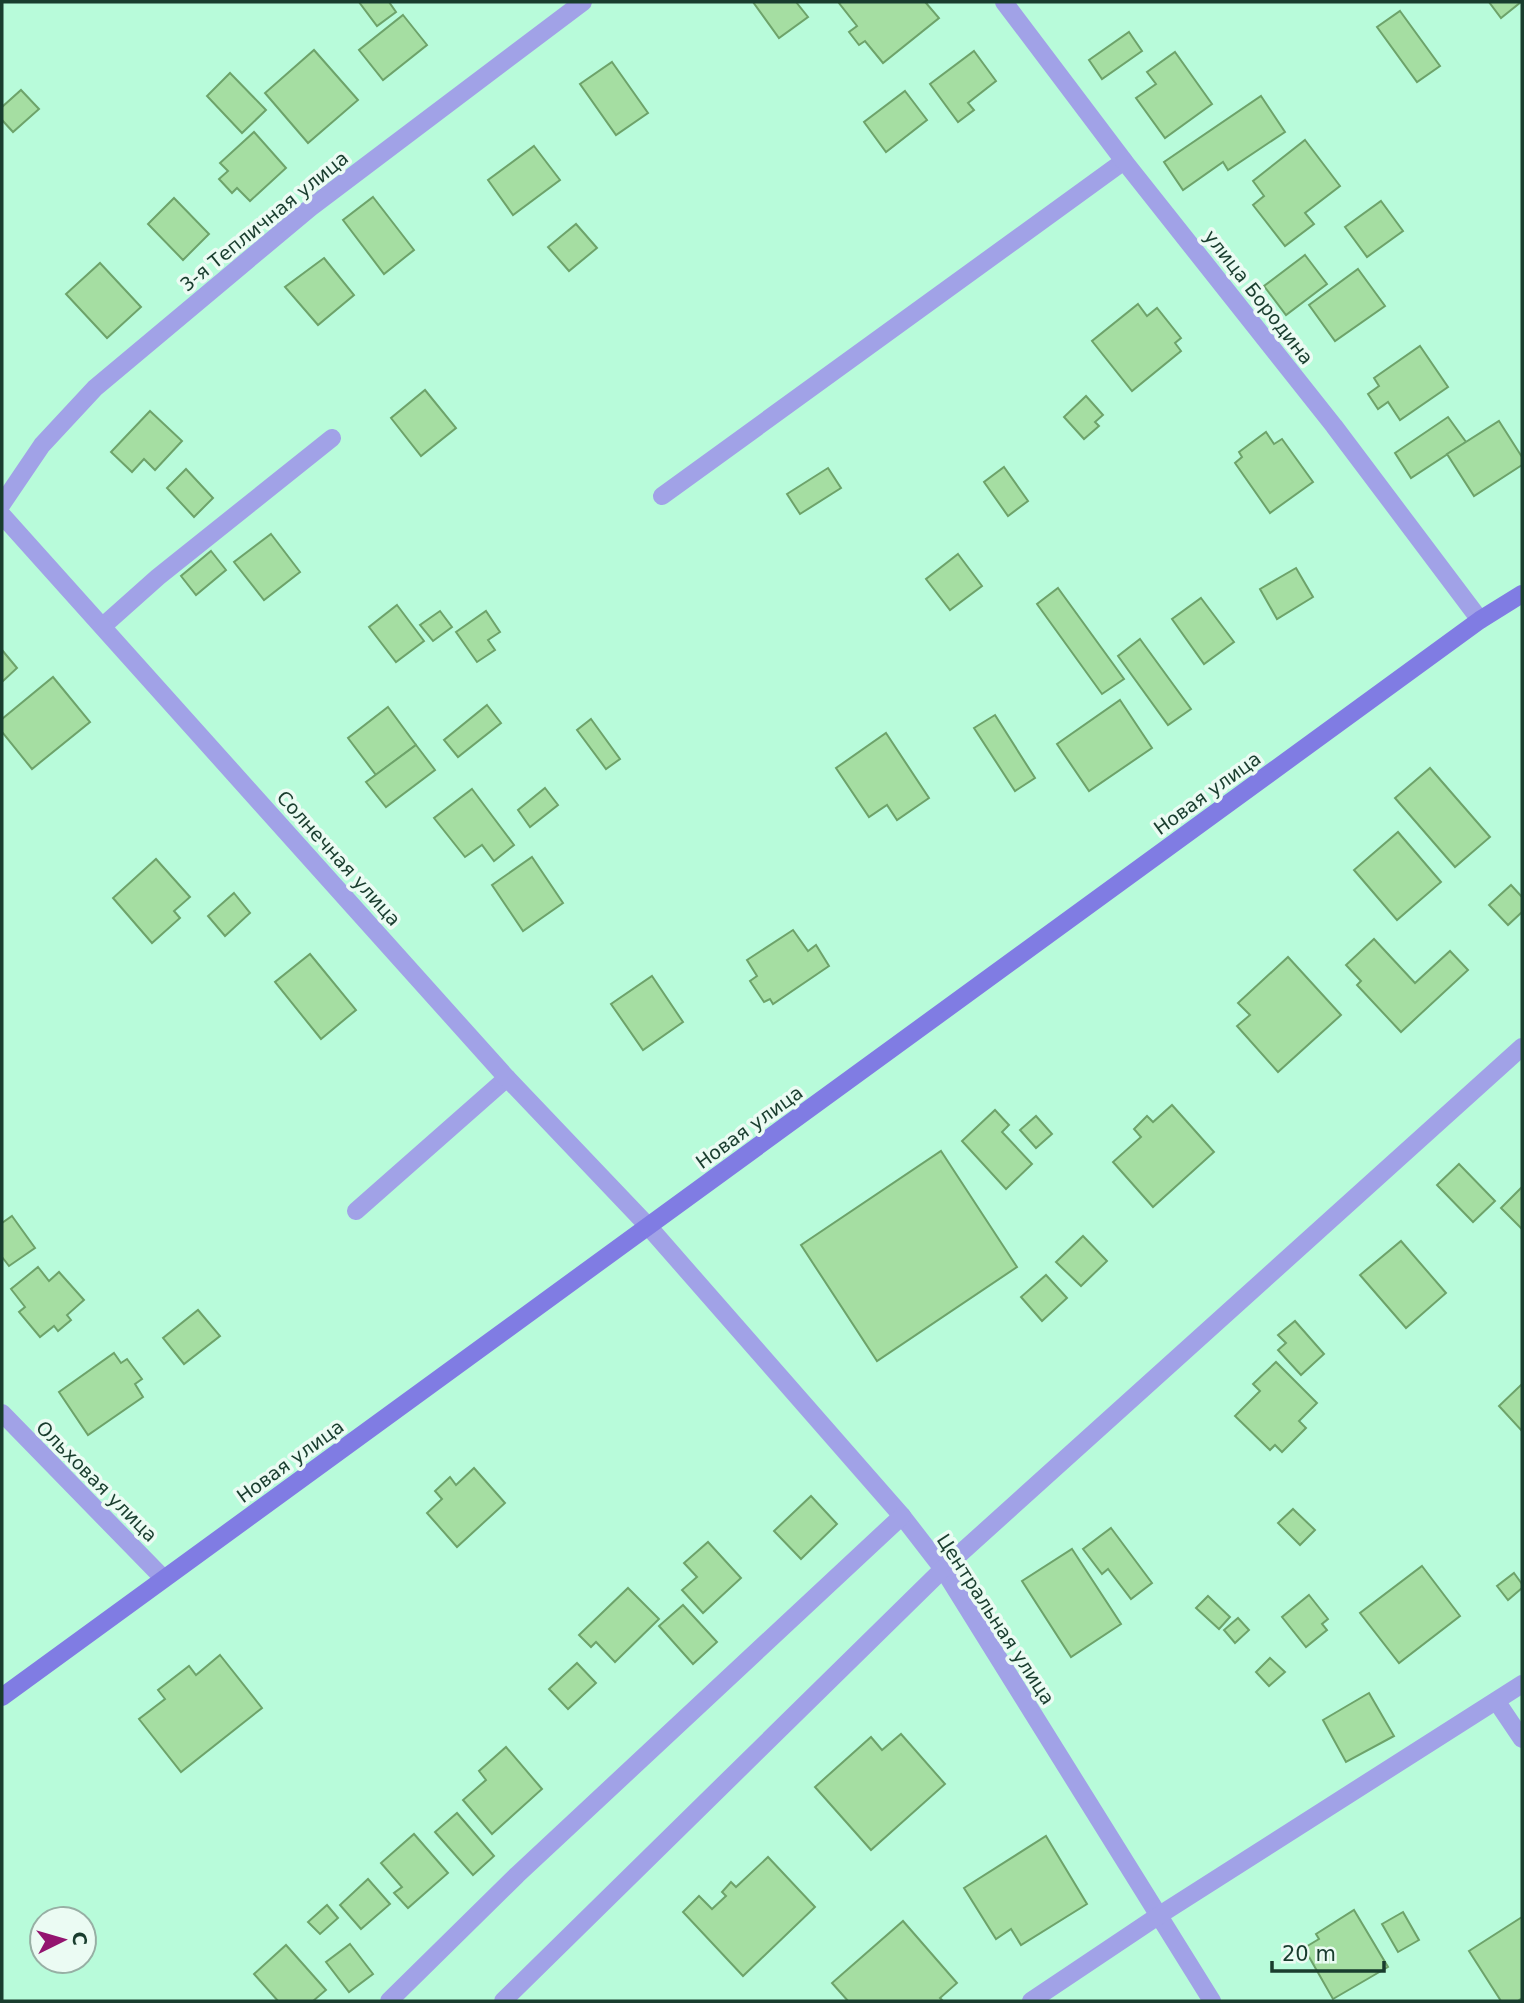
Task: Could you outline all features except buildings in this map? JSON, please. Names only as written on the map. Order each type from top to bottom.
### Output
[{"type":"main road","name":"Новая улица","points":[[2,1697],[1480,621],[1522,594]]},
{"type":"street","name":"3-я Тепличная улица","points":[[2,504],[42,445],[95,388],[310,208],[583,2]]},
{"type":"street","name":"улица Бородина","points":[[1004,2],[1124,161],[1334,426],[1480,621]]},
{"type":"street","points":[[662,496],[1124,161]]},
{"type":"street","points":[[103,626],[158,577],[332,438]]},
{"type":"street","name":"Солнечная улица","points":[[2,514],[507,1078],[648,1226]]},
{"type":"street","points":[[503,2001],[943,1569],[1522,1047]]},
{"type":"street","points":[[356,1211],[507,1078]]},
{"type":"street","name":"Центральная улица","points":[[648,1226],[902,1516],[943,1569],[1212,2001]]},
{"type":"street","name":"Ольховая улица","points":[[2,1413],[41,1456],[163,1578]]},
{"type":"street","points":[[389,2001],[517,1875],[902,1516]]},
{"type":"street","points":[[1031,2001],[1158,1916],[1522,1684]]},
{"type":"street","points":[[1497,1702],[1522,1739]]}]
